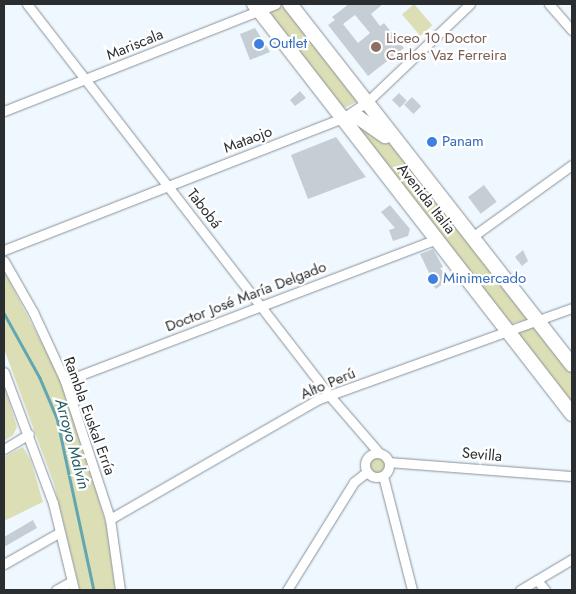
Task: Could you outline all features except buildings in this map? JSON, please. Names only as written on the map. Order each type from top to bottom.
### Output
[{"type":"main road","name":"Avenida Italia","points":[[290,4],[572,365]]},
{"type":"main road","name":"Avenida Italia","points":[[256,7],[572,414]]},
{"type":"main road","points":[[343,118],[352,116],[372,125],[406,163],[422,174]]},
{"type":"street","name":"Tabobá","points":[[26,4],[262,306],[329,395],[359,432],[389,462]]},
{"type":"street","name":"Mariscala","points":[[4,111],[85,80],[256,7],[276,4]]},
{"type":"street","name":"Mataojo","points":[[4,250],[343,118],[366,102],[470,4]]},
{"type":"street","points":[[549,4],[572,30]]},
{"type":"street","points":[[472,237],[572,165]]},
{"type":"street","name":"Doctor José María Delgado","points":[[64,381],[436,239]]},
{"type":"street","name":"Rambla Euskal Erría","points":[[4,261],[33,312],[64,381],[110,519],[120,590]]},
{"type":"street","name":"Alto Perú","points":[[110,519],[329,395],[572,308]]},
{"type":"street","points":[[4,372],[54,503],[73,586],[56,590]]},
{"type":"street","name":"Tabobá","points":[[359,432],[367,472]]},
{"type":"street","points":[[4,449],[29,434]]},
{"type":"street","points":[[366,460],[371,454],[379,453]]},
{"type":"street","points":[[287,590],[354,482],[367,472],[376,478],[383,476],[388,472],[389,462]]},
{"type":"street","name":"Sevilla","points":[[389,462],[572,476]]},
{"type":"street","points":[[383,476],[412,590]]},
{"type":"street","points":[[4,564],[60,532]]},
{"type":"street","points":[[520,590],[572,560]]},
{"type":"street","points":[[537,580],[545,590]]},
{"type":"green space","points":[[414,4],[432,25],[420,36],[402,14]]},
{"type":"green space","points":[[281,7],[286,8],[358,99],[356,102],[342,109],[271,17],[272,11]]},
{"type":"green space","points":[[366,111],[527,317],[525,320],[511,324],[353,123],[359,114]]},
{"type":"green space","points":[[4,271],[56,370],[79,432],[107,528],[115,590],[80,590],[54,484],[4,349]]},
{"type":"green space","points":[[532,327],[536,329],[572,374],[572,404],[520,336],[520,331]]},
{"type":"green space","points":[[4,386],[17,427],[13,435],[4,441]]},
{"type":"green space","points":[[23,447],[31,461],[43,502],[4,521],[4,457]]},
{"type":"green space","points":[[377,457],[383,460],[386,466],[383,472],[377,475],[371,472],[368,466],[371,460]]},
{"type":"waterway","name":"Arroyo Malvín","points":[[4,313],[40,378],[57,418],[94,590]]},
{"type":"place","name":"Outlet","points":[[259,44]]},
{"type":"place","name":"Liceo 10 Doctor Carlos Vaz Ferreira","points":[[376,47]]},
{"type":"place","name":"Panam","points":[[432,142]]},
{"type":"place","name":"Minimercado","points":[[433,279]]}]
